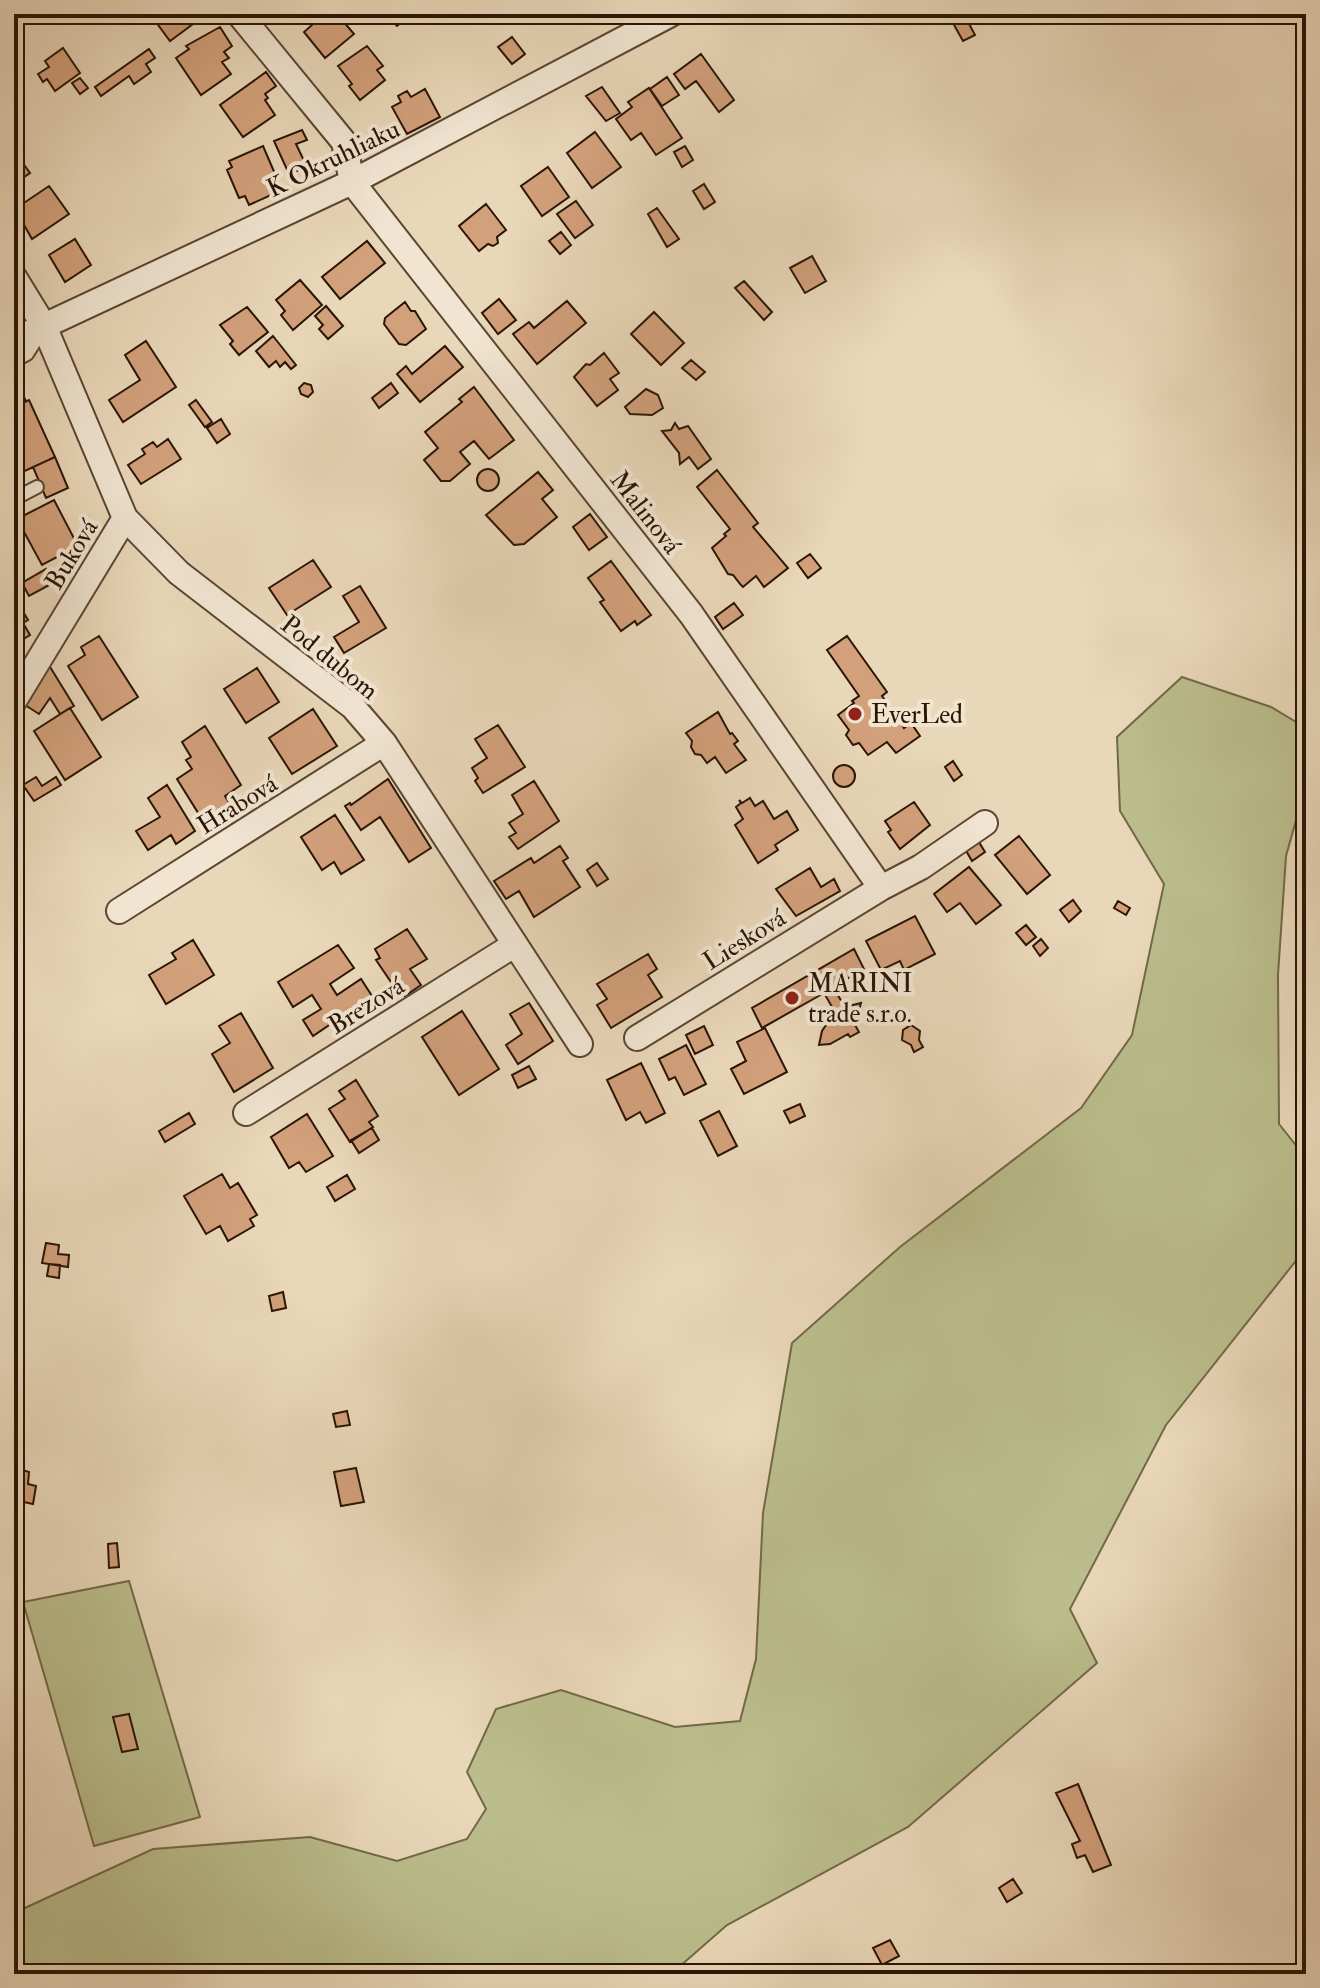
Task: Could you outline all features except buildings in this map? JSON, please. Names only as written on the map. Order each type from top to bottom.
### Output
[{"type":"street","points":[[239,14],[344,142],[352,182]]},
{"type":"street","name":"K Okruhliaku","points":[[14,340],[352,182],[669,14]]},
{"type":"street","name":"Malinová","points":[[352,182],[691,614],[881,888]]},
{"type":"street","name":"Pod dubom","points":[[14,277],[44,326],[125,518],[179,573],[353,707],[384,743],[580,1044]]},
{"type":"street","name":"Buková","points":[[14,701],[125,518]]},
{"type":"street","name":"Hrabová","points":[[119,911],[384,743]]},
{"type":"street","name":"Liesková","points":[[637,1038],[881,888],[921,867],[985,823]]},
{"type":"street","name":"Brezová","points":[[246,1113],[514,945]]},
{"type":"lane","points":[[14,361],[27,354],[44,326]]},
{"type":"lane","points":[[14,499],[37,487]]},
{"type":"green space","points":[[1182,677],[1271,707],[1306,728],[1306,785],[1286,856],[1278,975],[1279,1124],[1306,1158],[1306,1248],[1166,1425],[1070,1609],[1097,1663],[908,1827],[727,1925],[671,1974],[14,1974],[14,1913],[153,1849],[310,1837],[397,1861],[467,1839],[486,1809],[467,1772],[496,1709],[561,1690],[675,1727],[740,1721],[756,1659],[763,1513],[792,1343],[900,1247],[1081,1108],[1132,1035],[1164,884],[1120,811],[1117,737]]},
{"type":"green space","points":[[129,1581],[200,1817],[94,1846],[23,1602]]},
{"type":"place","name":"EverLed","points":[[855,714]]},
{"type":"place","name":"MARINI trade s.r.o.","points":[[792,998]]}]
